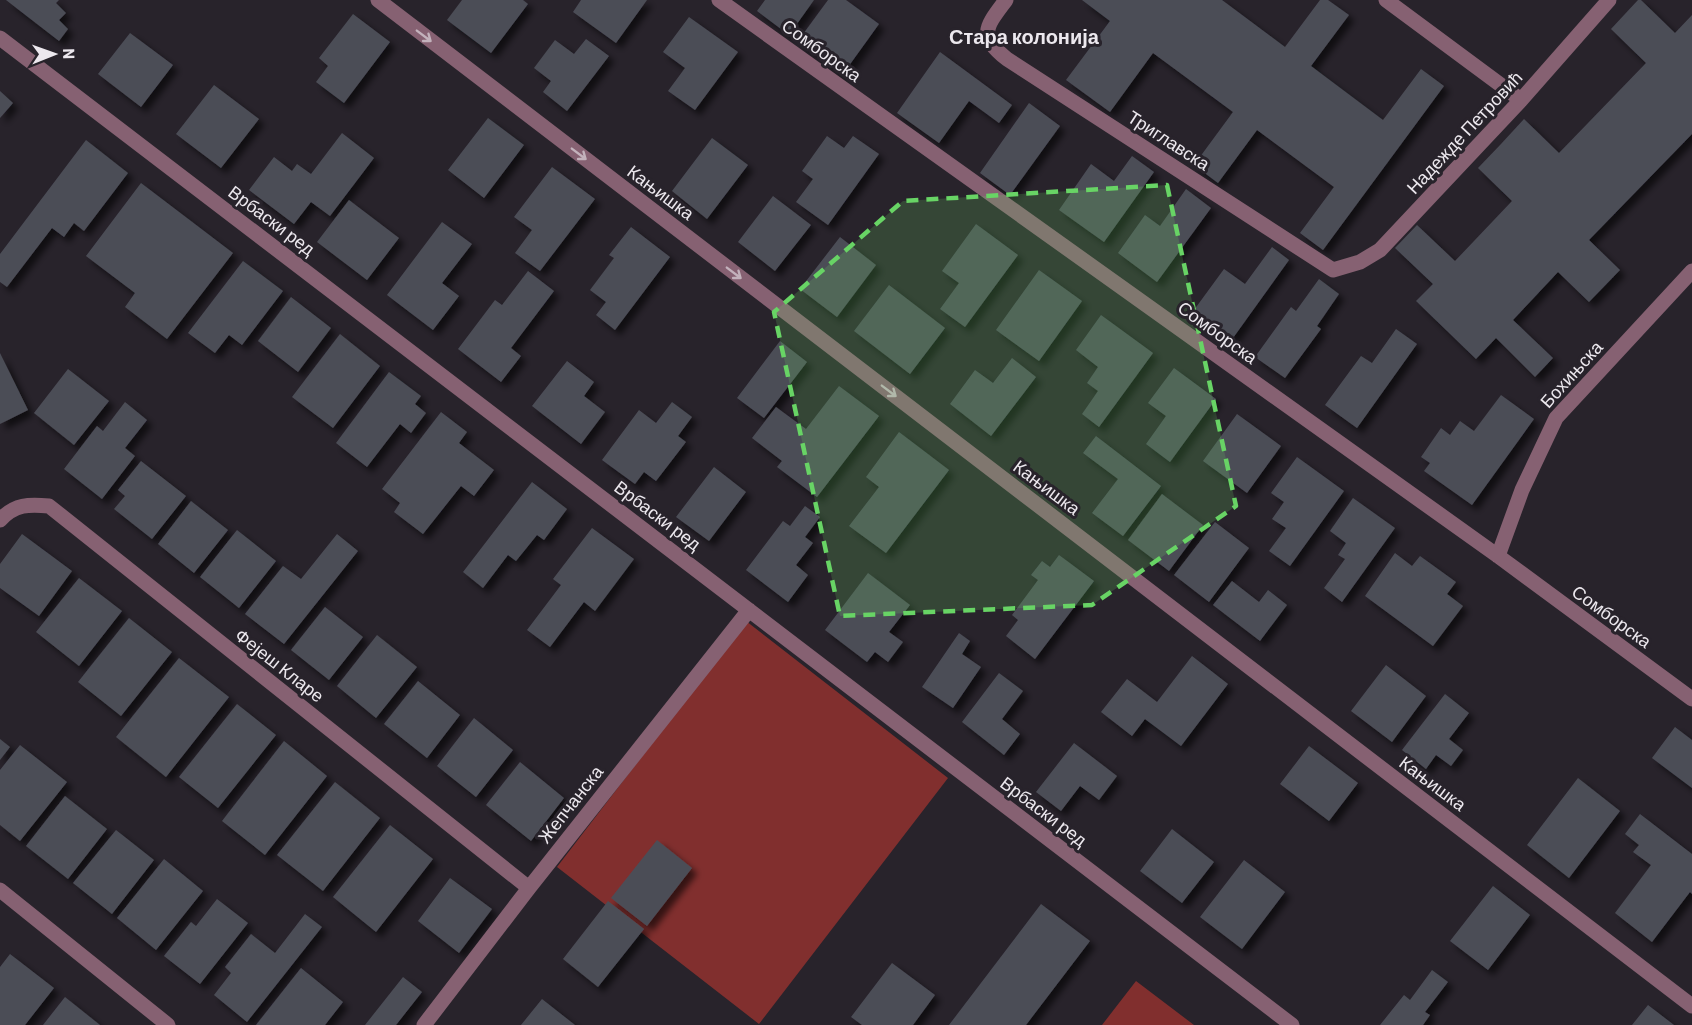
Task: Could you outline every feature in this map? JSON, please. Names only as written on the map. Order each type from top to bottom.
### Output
[{"type":"street","name":"Кањишка","points":[[378,0],[1692,1006]]},
{"type":"street","name":"Сомборска","points":[[719,0],[1498,556],[1692,699]]},
{"type":"street","name":"Триглавска","points":[[1006,0],[988,27],[987,39],[994,49],[1334,270]]},
{"type":"street","points":[[1386,0],[1521,100]]},
{"type":"street","name":"Надежде Петровић","points":[[1334,270],[1360,262],[1380,250],[1521,100],[1609,0]]},
{"type":"street","name":"Врбаски ред","points":[[0,38],[1292,1025]]},
{"type":"street","name":"Бохињска","points":[[1498,556],[1522,490],[1556,418],[1692,272]]},
{"type":"street","name":"Фејеш Кларе","points":[[0,520],[20,506],[49,506],[529,888]]},
{"type":"street","name":"Жепчанска","points":[[424,1025],[529,888],[749,610]]},
{"type":"street","points":[[0,890],[168,1025]]},
{"type":"highlighted area","points":[[1167,185],[1236,506],[1092,605],[840,616],[774,312],[903,201]]},
{"type":"shaded area","points":[[746,621],[948,778],[759,1024],[557,867]]},
{"type":"shaded area","points":[[1136,981],[1194,1025],[1102,1025]]},
{"type":"building","points":[[6,0],[59,0],[56,3],[66,13],[59,20],[68,29],[59,41]]},
{"type":"building","points":[[462,0],[523,0],[528,4],[491,53],[447,20]]},
{"type":"building","points":[[581,0],[647,0],[616,43],[573,12]]},
{"type":"building","points":[[765,0],[814,0],[789,35],[757,11]]},
{"type":"building","points":[[828,0],[846,0],[879,24],[843,74],[798,41]]},
{"type":"building","points":[[1082,0],[1222,0],[1285,47],[1320,0],[1328,0],[1349,15],[1311,66],[1383,120],[1421,69],[1444,86],[1323,250],[1300,233],[1334,187],[1257,130],[1218,183],[1194,165],[1233,112],[1153,53],[1110,112],[1066,80],[1110,21]]},
{"type":"building","points":[[1638,0],[1641,0],[1675,33],[1692,15],[1692,134],[1589,240],[1620,270],[1589,302],[1558,272],[1513,320],[1553,358],[1535,377],[1496,338],[1476,359],[1416,301],[1433,284],[1395,248],[1417,225],[1455,261],[1512,201],[1478,168],[1524,119],[1559,153],[1646,63],[1611,29]]},
{"type":"building","points":[[353,14],[390,42],[344,103],[316,82],[328,66],[319,58]]},
{"type":"building","points":[[689,17],[738,52],[695,110],[668,91],[685,68],[663,52]]},
{"type":"building","points":[[130,33],[173,65],[141,107],[98,74]]},
{"type":"building","points":[[586,39],[609,56],[567,111],[543,92],[551,81],[534,68],[555,40],[574,54]]},
{"type":"building","points":[[940,52],[1012,105],[999,123],[969,101],[939,143],[897,113]]},
{"type":"building","points":[[214,85],[259,119],[221,168],[176,134]]},
{"type":"building","points":[[0,91],[13,103],[0,118]]},
{"type":"building","points":[[1029,103],[1060,126],[1010,195],[980,173]]},
{"type":"building","points":[[488,118],[524,145],[484,198],[448,170]]},
{"type":"building","points":[[342,133],[374,158],[330,216],[311,202],[294,224],[249,190],[274,157],[292,171],[297,164],[311,174]]},
{"type":"building","points":[[827,136],[844,148],[853,136],[879,154],[828,225],[796,202],[813,179],[802,171]]},
{"type":"building","points":[[712,138],[748,165],[707,219],[672,191]]},
{"type":"building","points":[[86,140],[128,173],[84,231],[74,223],[64,237],[52,228],[7,287],[0,282],[0,254]]},
{"type":"building","points":[[1132,156],[1154,172],[1104,242],[1059,210],[1091,164],[1114,181]]},
{"type":"building","points":[[552,167],[595,199],[540,271],[515,253],[532,230],[514,217]]},
{"type":"building","points":[[141,183],[233,253],[167,339],[125,307],[135,293],[86,256]]},
{"type":"building","points":[[1186,189],[1211,208],[1157,282],[1118,253],[1145,215],[1160,226]]},
{"type":"building","points":[[773,196],[811,225],[775,271],[738,242]]},
{"type":"building","points":[[349,200],[399,238],[367,280],[317,242]]},
{"type":"building","points":[[442,222],[472,244],[442,283],[459,296],[433,330],[387,295]]},
{"type":"building","points":[[976,224],[1018,255],[965,327],[940,309],[959,283],[942,271]]},
{"type":"building","points":[[631,227],[670,257],[615,330],[596,315],[606,302],[590,290],[614,258],[609,255]]},
{"type":"building","points":[[840,237],[876,265],[837,317],[800,289]]},
{"type":"building","points":[[1272,247],[1289,260],[1233,338],[1194,310],[1224,269],[1245,284]]},
{"type":"building","points":[[243,261],[283,291],[242,345],[229,335],[215,353],[188,333]]},
{"type":"building","points":[[1039,270],[1082,301],[1039,361],[996,330]]},
{"type":"building","points":[[528,271],[554,291],[511,348],[521,356],[501,382],[458,349],[495,300],[502,305]]},
{"type":"building","points":[[1319,279],[1339,294],[1317,326],[1321,329],[1285,378],[1255,357],[1291,307],[1296,311]]},
{"type":"building","points":[[889,285],[945,328],[910,374],[854,331]]},
{"type":"building","points":[[291,297],[331,328],[298,372],[258,341]]},
{"type":"building","points":[[1101,315],[1153,353],[1099,427],[1082,414],[1098,391],[1087,383],[1098,367],[1076,350]]},
{"type":"building","points":[[1396,329],[1417,344],[1357,428],[1325,405],[1361,356],[1372,363]]},
{"type":"building","points":[[340,334],[380,366],[333,428],[292,397]]},
{"type":"building","points":[[780,341],[807,362],[764,418],[737,398]]},
{"type":"building","points":[[0,353],[28,410],[0,424]]},
{"type":"building","points":[[1012,358],[1036,377],[991,436],[950,404],[975,370],[993,383]]},
{"type":"building","points":[[567,361],[594,382],[584,396],[605,412],[581,444],[532,406]]},
{"type":"building","points":[[1174,368],[1216,399],[1170,462],[1146,444],[1166,416],[1148,403]]},
{"type":"building","points":[[68,369],[109,401],[74,445],[34,413]]},
{"type":"building","points":[[389,372],[421,396],[415,404],[426,413],[411,433],[400,424],[367,467],[336,443]]},
{"type":"building","points":[[839,386],[879,416],[817,497],[777,467],[782,461],[752,438],[776,407],[806,429]]},
{"type":"building","points":[[1501,395],[1534,419],[1472,505],[1424,471],[1430,463],[1421,457],[1441,428],[1450,435],[1460,421],[1474,431]]},
{"type":"building","points":[[125,402],[147,420],[125,448],[135,456],[102,499],[64,469],[97,426],[103,431]]},
{"type":"building","points":[[672,402],[692,417],[678,436],[686,442],[656,481],[644,472],[635,484],[602,460],[639,410],[656,423]]},
{"type":"building","points":[[441,412],[467,432],[459,443],[494,470],[474,496],[461,486],[423,534],[394,512],[400,503],[382,489]]},
{"type":"building","points":[[1237,414],[1281,446],[1247,493],[1203,461]]},
{"type":"building","points":[[899,432],[949,470],[886,553],[849,526],[879,487],[866,477]]},
{"type":"building","points":[[1096,436],[1161,486],[1123,536],[1092,513],[1118,479],[1083,453]]},
{"type":"building","points":[[1297,457],[1344,491],[1290,566],[1269,551],[1286,528],[1272,519],[1284,502],[1271,493]]},
{"type":"building","points":[[141,461],[186,496],[152,539],[114,509],[125,496],[118,490]]},
{"type":"building","points":[[714,467],[746,492],[709,541],[676,517]]},
{"type":"building","points":[[532,482],[567,509],[544,540],[537,535],[516,561],[508,555],[483,588],[463,572]]},
{"type":"building","points":[[1162,494],[1203,525],[1169,571],[1128,540]]},
{"type":"building","points":[[1353,498],[1395,528],[1342,602],[1324,588],[1345,559],[1338,555],[1346,543],[1330,531]]},
{"type":"building","points":[[191,501],[228,530],[194,573],[158,544]]},
{"type":"building","points":[[805,506],[820,517],[805,537],[813,543],[796,565],[808,575],[788,602],[746,570],[783,521],[790,526]]},
{"type":"building","points":[[1215,522],[1249,548],[1209,602],[1174,575]]},
{"type":"building","points":[[592,528],[634,559],[595,611],[584,602],[550,647],[527,630],[561,585],[553,579]]},
{"type":"building","points":[[237,530],[276,561],[239,608],[200,577]]},
{"type":"building","points":[[22,534],[72,571],[39,616],[0,588],[0,564]]},
{"type":"building","points":[[337,534],[358,551],[284,644],[245,614],[283,566],[301,579]]},
{"type":"building","points":[[1395,553],[1412,566],[1420,556],[1456,582],[1447,594],[1463,606],[1433,646],[1365,596]]},
{"type":"building","points":[[1059,555],[1094,581],[1035,659],[1006,636],[1018,620],[1012,615],[1038,580],[1031,575],[1042,561],[1050,567]]},
{"type":"building","points":[[868,573],[910,605],[889,632],[903,642],[888,662],[875,652],[867,662],[825,630]]},
{"type":"building","points":[[79,578],[122,611],[79,666],[36,632]]},
{"type":"building","points":[[1232,581],[1259,602],[1268,590],[1287,605],[1260,641],[1213,605]]},
{"type":"building","points":[[325,607],[363,637],[329,680],[291,650]]},
{"type":"building","points":[[129,618],[172,652],[121,716],[78,682]]},
{"type":"building","points":[[959,633],[970,641],[962,654],[981,667],[953,708],[922,687]]},
{"type":"building","points":[[377,635],[417,667],[376,718],[337,686]]},
{"type":"building","points":[[1192,656],[1228,684],[1181,746],[1145,719],[1132,736],[1101,712],[1127,679],[1157,702]]},
{"type":"building","points":[[179,658],[229,697],[166,777],[116,737]]},
{"type":"building","points":[[1386,665],[1426,696],[1392,742],[1351,711]]},
{"type":"building","points":[[999,673],[1023,691],[1002,719],[1020,734],[1004,755],[962,722]]},
{"type":"building","points":[[418,681],[460,715],[427,758],[384,724]]},
{"type":"building","points":[[1445,694],[1469,713],[1449,739],[1463,750],[1451,766],[1436,755],[1426,769],[1402,750]]},
{"type":"building","points":[[237,704],[276,735],[218,808],[179,777]]},
{"type":"building","points":[[474,718],[513,750],[476,797],[437,766]]},
{"type":"building","points":[[1675,727],[1692,740],[1692,788],[1652,758]]},
{"type":"building","points":[[0,739],[10,747],[0,760]]},
{"type":"building","points":[[284,741],[327,776],[265,855],[222,821]]},
{"type":"building","points":[[1074,743],[1117,776],[1099,800],[1080,786],[1061,811],[1036,792]]},
{"type":"building","points":[[20,745],[67,782],[20,841],[0,825],[0,770]]},
{"type":"building","points":[[1309,746],[1358,783],[1329,821],[1280,784]]},
{"type":"building","points":[[520,762],[564,798],[531,841],[486,805]]},
{"type":"building","points":[[1578,778],[1620,811],[1569,878],[1527,845]]},
{"type":"building","points":[[335,782],[380,818],[323,891],[277,855]]},
{"type":"building","points":[[65,796],[107,829],[68,879],[26,846]]},
{"type":"building","points":[[1640,814],[1692,854],[1692,894],[1690,892],[1652,942],[1615,913],[1651,865],[1633,852],[1639,845],[1625,834]]},
{"type":"building","points":[[390,825],[433,859],[376,932],[333,897]]},
{"type":"building","points":[[1172,829],[1214,862],[1182,903],[1140,871]]},
{"type":"building","points":[[116,830],[154,860],[112,914],[73,883]]},
{"type":"building","points":[[657,840],[692,868],[647,926],[611,898]]},
{"type":"building","points":[[164,859],[203,891],[156,950],[117,918]]},
{"type":"building","points":[[1244,860],[1285,892],[1242,949],[1200,917]]},
{"type":"building","points":[[450,878],[492,909],[459,953],[418,921]]},
{"type":"building","points":[[1493,886],[1530,915],[1488,970],[1450,941]]},
{"type":"building","points":[[217,899],[248,923],[200,984],[164,956],[191,922],[196,926]]},
{"type":"building","points":[[608,901],[644,929],[598,987],[563,959]]},
{"type":"building","points":[[1041,904],[1090,941],[1026,1025],[949,1025]]},
{"type":"building","points":[[305,914],[322,927],[247,1022],[214,995],[231,973],[225,967],[251,934],[275,953]]},
{"type":"building","points":[[10,954],[54,988],[25,1025],[0,1025],[0,967]]},
{"type":"building","points":[[892,963],[935,995],[913,1025],[862,1025],[851,1017]]},
{"type":"building","points":[[301,968],[343,1002],[325,1025],[256,1025]]},
{"type":"building","points":[[1432,970],[1448,982],[1425,1012],[1430,1015],[1423,1025],[1380,1025],[1404,995],[1410,1000]]},
{"type":"building","points":[[403,977],[422,992],[396,1025],[365,1025]]},
{"type":"building","points":[[65,997],[100,1025],[43,1025]]},
{"type":"building","points":[[542,999],[575,1025],[521,1025]]},
{"type":"building","points":[[1648,1005],[1674,1025],[1632,1025]]},
{"type":"district","name":"Стара колонија","points":[[1024,36]]}]
